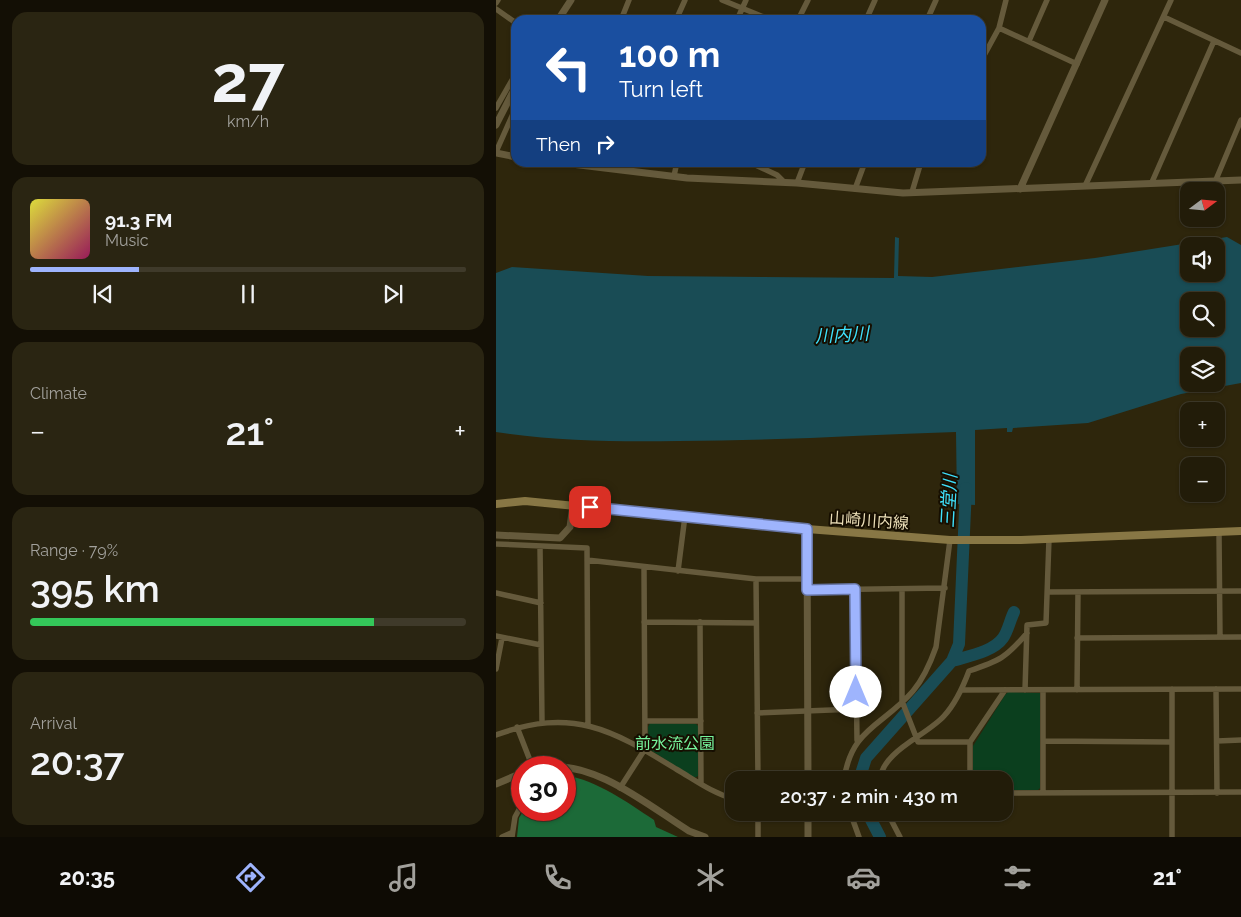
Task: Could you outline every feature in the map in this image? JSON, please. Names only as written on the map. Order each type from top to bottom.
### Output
[{"type":"main road","name":"山崎川内線","points":[[496,504],[516,501],[572,505],[807,529],[950,540],[1049,539],[1241,531]]},
{"type":"street","points":[[561,15],[571,0]]},
{"type":"street","points":[[623,15],[629,0]]},
{"type":"street","points":[[678,15],[685,0]]},
{"type":"street","points":[[722,0],[759,15]]},
{"type":"street","points":[[739,15],[746,0]]},
{"type":"street","points":[[800,15],[808,0]]},
{"type":"street","points":[[868,15],[875,0]]},
{"type":"street","points":[[930,15],[936,0]]},
{"type":"street","points":[[986,52],[999,28],[1006,0]]},
{"type":"street","points":[[1029,41],[1047,0]]},
{"type":"street","points":[[1020,189],[1105,0]]},
{"type":"street","points":[[1085,186],[1171,0]]},
{"type":"street","points":[[496,9],[511,20]]},
{"type":"street","points":[[1164,17],[1241,53]]},
{"type":"street","points":[[999,28],[1077,64]]},
{"type":"street","points":[[1152,182],[1214,41]]},
{"type":"street","points":[[496,108],[511,82]]},
{"type":"street","points":[[496,124],[511,96]]},
{"type":"street","points":[[511,118],[496,152],[511,156]]},
{"type":"street","points":[[1241,120],[1215,182],[1241,180]]},
{"type":"street","points":[[594,167],[674,176],[912,192],[1180,182]]},
{"type":"street","points":[[674,176],[676,167]]},
{"type":"street","points":[[760,167],[777,175],[784,182]]},
{"type":"street","points":[[797,183],[803,167]]},
{"type":"street","points":[[855,189],[863,167]]},
{"type":"street","points":[[912,192],[920,167]]},
{"type":"street","points":[[496,535],[560,538],[568,532],[572,505]]},
{"type":"street","points":[[678,571],[685,516]]},
{"type":"street","points":[[807,529],[808,771]]},
{"type":"street","points":[[1219,532],[1220,637]]},
{"type":"street","points":[[1025,690],[1027,625],[1046,623],[1049,539]]},
{"type":"street","points":[[846,771],[851,752],[857,740],[903,704],[923,679],[930,664],[936,647],[950,540]]},
{"type":"street","points":[[496,544],[587,548],[588,724]]},
{"type":"street","points":[[540,546],[542,722]]},
{"type":"street","points":[[587,560],[756,579],[807,579]]},
{"type":"street","points":[[620,788],[645,750],[644,567]]},
{"type":"street","points":[[756,579],[758,771]]},
{"type":"street","points":[[807,590],[945,588]]},
{"type":"street","points":[[855,589],[857,740]]},
{"type":"street","points":[[902,589],[903,704],[918,742],[970,742]]},
{"type":"street","points":[[1048,592],[1241,591]]},
{"type":"street","points":[[1077,690],[1078,592]]},
{"type":"street","points":[[496,593],[541,603]]},
{"type":"street","points":[[644,622],[756,623]]},
{"type":"street","points":[[700,622],[701,784]]},
{"type":"street","points":[[883,771],[890,757],[946,715],[962,690],[969,672],[999,661],[1008,655],[1026,633]]},
{"type":"street","points":[[496,669],[499,637],[540,645]]},
{"type":"street","points":[[1077,638],[1241,637]]},
{"type":"street","points":[[962,690],[1241,688]]},
{"type":"street","points":[[1172,689],[1172,837]]},
{"type":"street","points":[[1216,689],[1217,793]]},
{"type":"street","points":[[970,771],[970,742],[1004,690]]},
{"type":"street","points":[[1043,690],[1043,792]]},
{"type":"street","points":[[758,713],[856,709]]},
{"type":"street","points":[[645,721],[701,721]]},
{"type":"street","points":[[496,735],[517,727],[542,722],[588,724],[618,734],[712,792],[725,796]]},
{"type":"street","points":[[517,727],[528,756]]},
{"type":"street","points":[[1217,740],[1241,740]]},
{"type":"street","points":[[1043,741],[1171,742]]},
{"type":"street","points":[[576,769],[590,772],[620,788],[689,831],[703,837]]},
{"type":"street","points":[[496,784],[511,778]]},
{"type":"street","points":[[1013,793],[1241,792]]},
{"type":"street","points":[[502,837],[512,835],[514,821]]},
{"type":"street","points":[[758,821],[758,837]]},
{"type":"street","points":[[808,821],[808,837]]},
{"type":"street","points":[[853,821],[859,837]]},
{"type":"street","points":[[892,821],[900,837]]},
{"type":"green space","points":[[1008,692],[1040,693],[1040,788],[1038,790],[1013,790],[1013,771],[973,771],[973,746]]},
{"type":"green space","name":"前水流公園","points":[[650,723],[696,724],[698,726],[698,776],[694,778],[649,749],[648,727]]},
{"type":"green space","points":[[576,778],[612,793],[654,820],[656,827],[678,837],[517,837],[519,821],[576,821]]},
{"type":"water","name":"川内川","points":[[895,237],[899,238],[898,276],[932,277],[1095,258],[1180,244],[1180,282],[1225,282],[1225,237],[1227,237],[1241,245],[1241,383],[1225,386],[1225,347],[1180,347],[1180,392],[1192,392],[1088,423],[1013,428],[1012,432],[1007,432],[1007,428],[975,430],[975,505],[957,504],[956,432],[748,440],[632,441],[564,439],[496,432],[496,273],[512,267],[648,276],[894,278]]},
{"type":"waterway","name":"三堂川","points":[[862,771],[866,758],[952,661],[959,644],[966,488]]},
{"type":"waterway","name":"三堂川","points":[[952,661],[980,653],[999,643],[1005,635],[1014,612]]},
{"type":"waterway","name":"三堂川","points":[[872,821],[880,837]]},
{"type":"route","points":[[590,507],[807,529],[807,590],[855,589],[856,692]]}]
